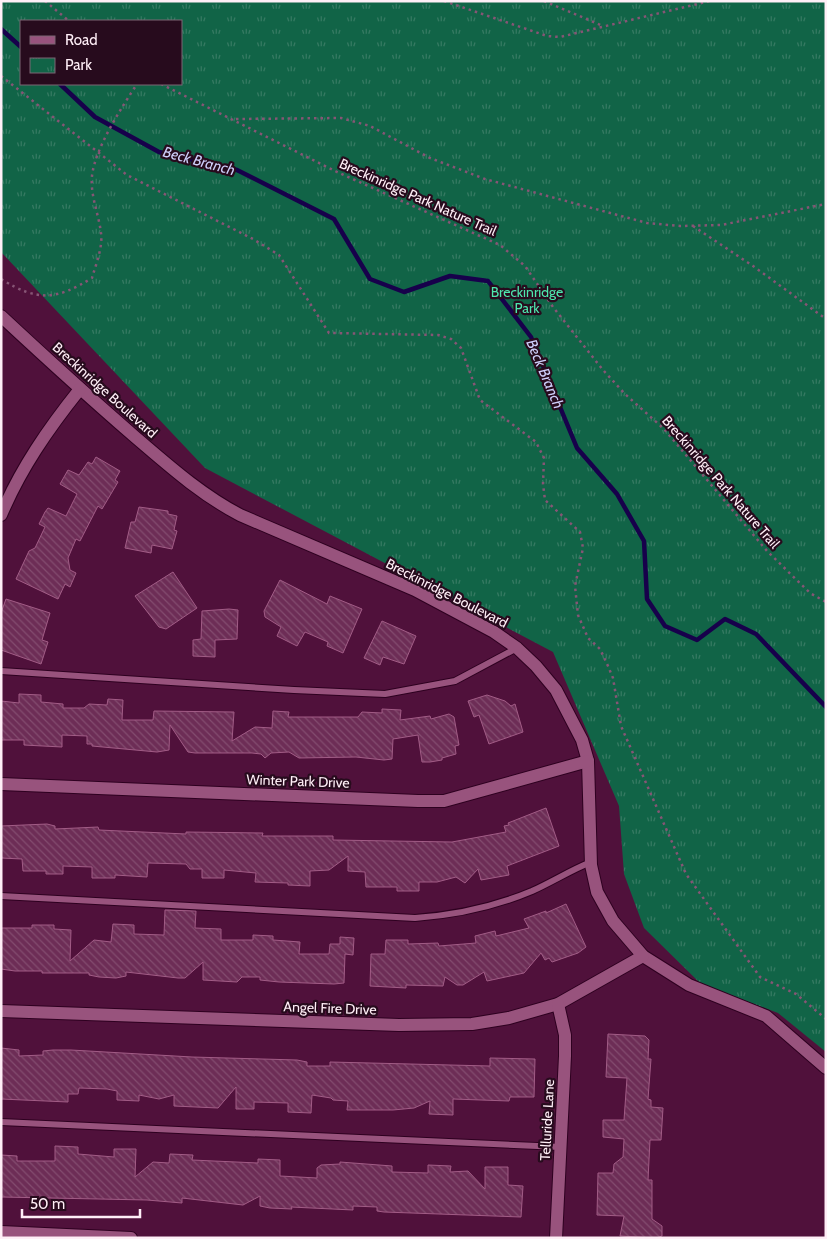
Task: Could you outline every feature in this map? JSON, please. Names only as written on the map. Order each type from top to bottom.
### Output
[{"type":"street","name":"Breckinridge Boulevard","points":[[1,316],[80,390],[195,488],[217,503],[240,515],[415,590],[494,632],[517,648],[536,666],[556,690],[582,740],[588,761],[591,862],[596,892],[613,921],[643,956],[689,985],[766,1016],[826,1068]]},
{"type":"street","points":[[1,515],[30,458],[47,430],[80,390]]},
{"type":"street","name":"Winter Park Drive","points":[[1,784],[418,802],[444,801],[588,761]]},
{"type":"street","name":"Angel Fire Drive","points":[[1,1011],[436,1026],[472,1024],[508,1018],[558,1004],[643,956]]},
{"type":"street","name":"Telluride Lane","points":[[556,1238],[566,1056],[565,1035],[558,1004]]},
{"type":"street","points":[[1,1232],[131,1238]]},
{"type":"lane","points":[[1,671],[385,694],[455,681],[517,648]]},
{"type":"lane","points":[[1,896],[415,918],[489,906],[533,890],[591,862]]},
{"type":"lane","points":[[1,1122],[561,1147]]},
{"type":"path","points":[[45,1],[69,20]]},
{"type":"path","points":[[444,1],[547,36],[560,38],[710,1]]},
{"type":"path","points":[[544,1],[604,27]]},
{"type":"path","points":[[1,76],[100,151],[127,175],[253,239],[279,255],[329,333],[438,335],[451,339],[462,348],[480,400],[536,442],[544,458],[543,484],[545,500],[580,532],[583,548],[575,586],[578,615],[588,638],[600,650],[608,666],[613,678],[621,726],[686,874],[760,976],[796,994],[826,1019]]},
{"type":"path","points":[[1,279],[33,295],[54,295],[73,289],[92,278],[99,254],[102,233],[96,213],[92,176],[103,142],[136,85]]},
{"type":"path","name":"Breckinridge Park Nature Trail","points":[[163,85],[337,172],[500,245],[525,266],[553,307],[603,370],[625,394],[664,430],[767,551],[810,593],[826,602]]},
{"type":"path","points":[[234,119],[341,118],[370,126],[430,158],[485,179],[647,223],[693,226],[721,225],[826,204]]},
{"type":"path","points":[[693,226],[753,266],[826,319]]},
{"type":"green space","name":"Breckinridge Park","points":[[1,1],[826,1],[826,1052],[778,1013],[701,984],[644,928],[624,874],[619,806],[553,652],[205,468],[1,252]]},
{"type":"building","points":[[96,457],[120,471],[115,480],[118,482],[102,509],[98,506],[80,541],[76,539],[68,558],[70,570],[76,573],[70,587],[65,584],[58,599],[16,579],[29,551],[35,548],[45,527],[39,524],[45,512],[48,508],[66,516],[77,494],[60,484],[68,470],[79,475],[88,462],[92,464]]},
{"type":"building","points":[[139,507],[168,511],[168,514],[177,516],[174,530],[177,531],[172,549],[152,545],[151,553],[125,548],[131,522],[135,522]]},
{"type":"building","points":[[173,572],[197,608],[166,629],[159,627],[135,596]]},
{"type":"building","points":[[280,580],[327,604],[330,596],[362,609],[343,653],[327,646],[328,642],[305,632],[297,646],[277,636],[281,627],[265,617],[264,611]]},
{"type":"building","points":[[6,599],[50,613],[42,640],[48,642],[41,664],[1,650],[1,613]]},
{"type":"building","points":[[238,610],[237,639],[215,640],[215,657],[193,656],[193,640],[201,639],[202,611]]},
{"type":"building","points":[[382,621],[416,636],[404,664],[383,657],[380,665],[364,658]]},
{"type":"building","points":[[19,694],[41,695],[41,702],[63,704],[63,708],[84,708],[89,704],[107,705],[108,699],[123,700],[122,720],[153,720],[154,711],[234,712],[232,741],[255,727],[272,728],[273,711],[289,712],[288,717],[358,717],[362,712],[382,713],[382,709],[401,710],[400,720],[430,716],[431,719],[449,714],[454,717],[459,745],[455,746],[456,754],[442,758],[442,760],[430,762],[422,762],[418,735],[393,739],[392,759],[356,757],[299,758],[289,752],[271,753],[265,758],[261,754],[252,753],[188,752],[170,725],[169,750],[157,752],[92,746],[92,744],[87,744],[87,736],[62,735],[62,747],[24,745],[24,740],[1,740],[1,701],[19,703]]},
{"type":"building","points":[[487,695],[505,701],[511,706],[515,704],[523,732],[489,744],[479,715],[474,717],[468,701]]},
{"type":"building","points":[[546,808],[559,846],[507,866],[509,875],[481,880],[478,869],[465,883],[456,877],[437,882],[419,882],[419,891],[397,891],[397,887],[366,887],[365,872],[348,871],[348,856],[329,870],[310,871],[310,886],[255,882],[256,873],[224,870],[224,878],[202,878],[202,869],[190,869],[186,864],[148,863],[147,877],[115,875],[115,878],[92,878],[92,867],[63,866],[63,874],[46,874],[46,871],[23,871],[22,859],[1,858],[1,826],[47,824],[55,826],[55,829],[98,827],[99,830],[186,834],[186,832],[263,833],[262,836],[333,836],[333,840],[452,842],[506,832],[504,826],[509,825],[508,823]]},
{"type":"building","points":[[566,904],[586,947],[578,953],[552,962],[549,958],[545,960],[541,953],[524,973],[487,981],[484,972],[463,985],[457,985],[445,977],[443,986],[406,985],[406,988],[370,986],[371,954],[385,954],[386,940],[408,940],[408,944],[438,943],[439,946],[476,943],[475,936],[495,931],[496,936],[529,928],[524,919],[546,911],[546,913]]},
{"type":"building","points":[[165,910],[196,911],[195,928],[221,929],[221,940],[253,940],[253,935],[273,936],[273,940],[300,942],[299,954],[329,954],[330,944],[340,944],[340,937],[354,938],[353,955],[345,954],[344,983],[279,982],[260,980],[260,977],[242,977],[237,982],[203,980],[203,962],[185,978],[126,972],[126,976],[116,978],[99,977],[89,975],[89,973],[42,973],[42,971],[1,969],[1,928],[32,928],[32,925],[54,925],[54,929],[71,930],[70,961],[94,940],[111,942],[113,924],[134,925],[134,934],[164,935]]},
{"type":"building","points":[[608,1034],[645,1036],[649,1040],[648,1059],[651,1059],[648,1099],[651,1100],[651,1107],[663,1108],[661,1140],[650,1140],[648,1180],[652,1180],[652,1219],[662,1226],[662,1236],[656,1238],[620,1236],[624,1216],[597,1215],[598,1173],[613,1173],[614,1164],[623,1157],[624,1139],[603,1137],[603,1120],[624,1120],[627,1078],[606,1077]]},
{"type":"building","points":[[1,1048],[19,1050],[19,1056],[43,1055],[43,1051],[71,1050],[192,1057],[297,1060],[307,1062],[307,1066],[330,1066],[330,1062],[490,1066],[490,1058],[535,1059],[534,1097],[510,1097],[509,1101],[453,1099],[453,1115],[429,1114],[430,1101],[414,1108],[347,1110],[348,1101],[312,1095],[311,1113],[288,1112],[288,1103],[254,1102],[254,1109],[236,1109],[236,1087],[218,1108],[174,1106],[174,1095],[159,1099],[139,1095],[139,1101],[117,1100],[117,1091],[107,1089],[79,1088],[78,1094],[68,1094],[68,1102],[1,1099]]},
{"type":"building","points":[[55,1146],[78,1147],[78,1154],[114,1157],[114,1149],[136,1149],[135,1177],[153,1162],[169,1163],[170,1154],[193,1155],[192,1160],[258,1163],[258,1159],[280,1160],[280,1176],[317,1178],[317,1168],[321,1165],[340,1164],[340,1162],[392,1166],[392,1172],[428,1173],[428,1165],[451,1166],[450,1172],[468,1171],[485,1189],[485,1167],[508,1167],[508,1185],[523,1186],[521,1217],[384,1212],[377,1211],[377,1207],[353,1206],[353,1210],[291,1207],[292,1209],[270,1208],[260,1206],[260,1196],[243,1205],[182,1198],[182,1203],[147,1200],[1,1197],[1,1155],[17,1156],[17,1161],[55,1161]]},
{"type":"waterway","name":"Beck Branch","points":[[1,29],[20,46]]},
{"type":"waterway","name":"Beck Branch","points":[[61,85],[95,117],[159,152],[237,170],[334,219],[370,279],[404,292],[450,276],[488,281],[531,337],[577,448],[617,494],[644,541],[647,599],[665,626],[697,640],[725,619],[756,634],[826,707]]}]
